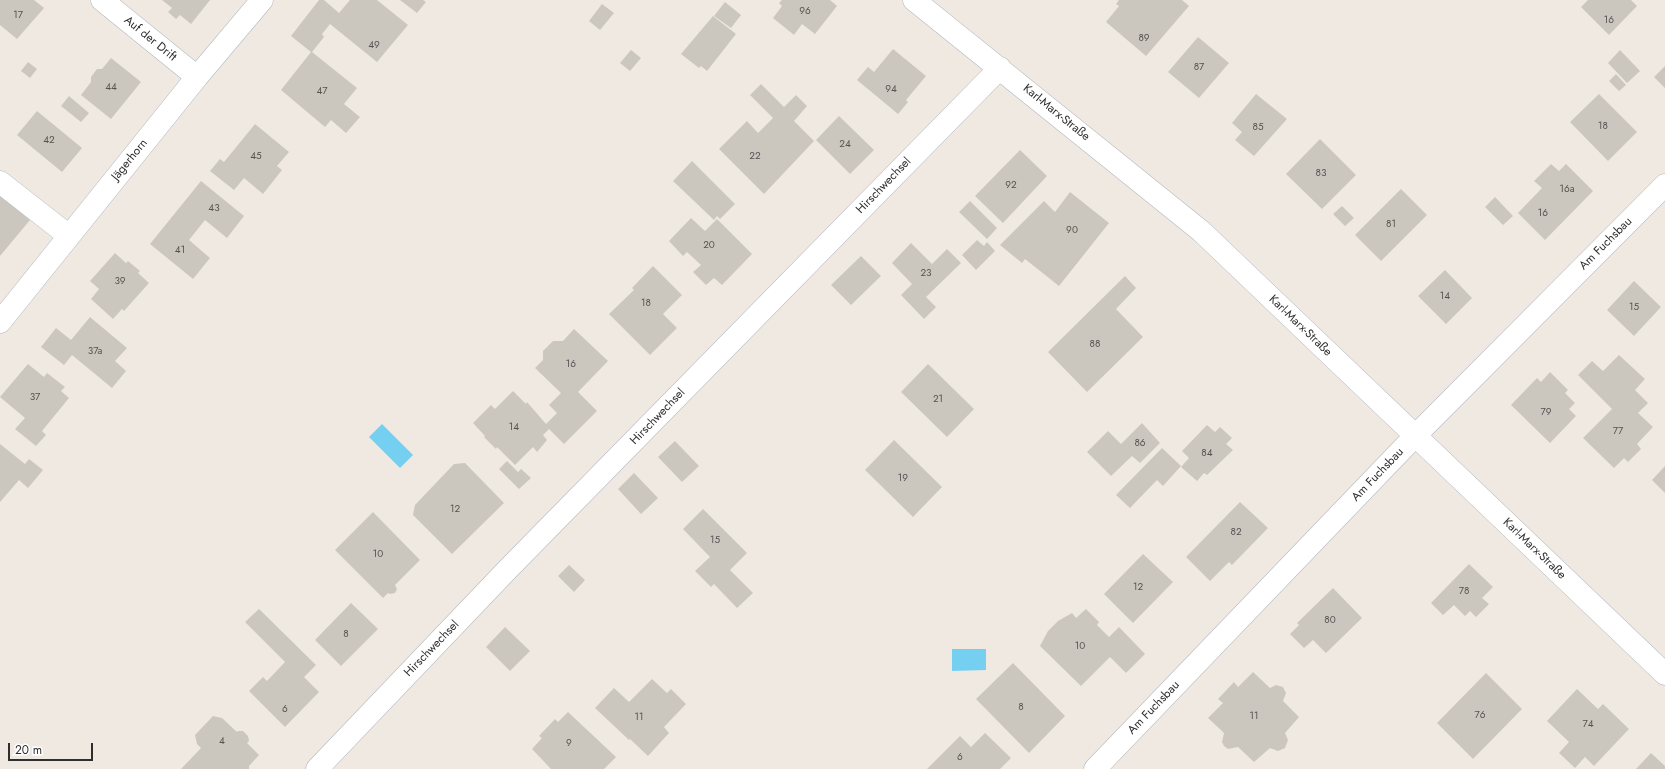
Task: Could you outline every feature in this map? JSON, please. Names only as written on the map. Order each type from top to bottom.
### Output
[{"type":"street","name":"Auf der Drift","points":[[102,0],[197,77]]},
{"type":"street","name":"Jägerhorn","points":[[0,322],[197,77],[262,0]]},
{"type":"street","name":"Karl-Marx-Straße","points":[[914,0],[1201,231],[1665,674]]},
{"type":"street","name":"Hirschwechsel","points":[[317,769],[508,569],[1000,68]]},
{"type":"street","points":[[0,182],[69,236]]},
{"type":"street","name":"Am Fuchsbau","points":[[1095,769],[1415,436],[1665,185]]},
{"type":"water","points":[[382,424],[413,455],[400,468],[369,437]]},
{"type":"water","points":[[952,649],[986,649],[986,670],[952,671]]},
{"type":"building","points":[[0,0],[34,0],[44,8],[17,39],[0,25]]},
{"type":"building","points":[[162,0],[210,0],[191,24],[180,15],[176,19],[168,12],[172,8]]},
{"type":"building","points":[[319,0],[324,0],[339,13],[350,0],[377,0],[408,25],[377,62],[330,24],[322,34],[324,37],[312,52],[357,88],[344,104],[360,117],[346,133],[331,120],[325,127],[281,90],[311,52],[291,36]]},
{"type":"building","points":[[400,0],[423,0],[426,2],[417,13]]},
{"type":"building","points":[[782,0],[830,0],[837,6],[815,34],[802,24],[794,35],[773,18],[782,6],[779,3]]},
{"type":"building","points":[[1119,0],[1182,0],[1189,6],[1146,56],[1106,22],[1119,6],[1116,4]]},
{"type":"building","points":[[1588,0],[1631,0],[1637,6],[1609,35],[1581,7]]},
{"type":"building","points":[[725,2],[741,15],[731,28],[714,16]]},
{"type":"building","points":[[602,4],[614,13],[600,30],[589,21]]},
{"type":"building","points":[[713,16],[736,34],[707,71],[701,66],[699,68],[681,54]]},
{"type":"building","points":[[1198,37],[1229,63],[1199,98],[1168,72]]},
{"type":"building","points":[[893,49],[926,76],[906,100],[908,102],[898,114],[857,80],[868,67],[874,72]]},
{"type":"building","points":[[631,50],[641,58],[630,71],[620,63]]},
{"type":"building","points":[[1620,50],[1640,71],[1627,83],[1608,63]]},
{"type":"building","points":[[111,58],[141,82],[111,119],[81,95],[91,82],[91,77],[97,69],[102,69]]},
{"type":"building","points":[[28,62],[37,69],[30,78],[21,71]]},
{"type":"building","points":[[1665,66],[1665,88],[1654,77]]},
{"type":"building","points":[[1616,74],[1626,85],[1619,91],[1609,81]]},
{"type":"building","points":[[761,84],[784,107],[796,95],[807,106],[794,121],[814,141],[764,194],[719,149],[747,121],[758,133],[773,118],[750,95]]},
{"type":"building","points":[[1256,94],[1287,119],[1254,156],[1235,140],[1242,132],[1232,123]]},
{"type":"building","points":[[1599,94],[1637,132],[1608,161],[1570,122]]},
{"type":"building","points":[[69,96],[89,113],[81,122],[61,106]]},
{"type":"building","points":[[37,111],[82,148],[62,172],[17,135]]},
{"type":"building","points":[[839,116],[874,150],[850,174],[816,140]]},
{"type":"building","points":[[255,124],[289,152],[277,166],[282,170],[263,194],[244,178],[234,190],[210,171],[220,159],[224,162]]},
{"type":"building","points":[[1320,139],[1356,175],[1322,209],[1286,174]]},
{"type":"building","points":[[1020,150],[1047,176],[1003,223],[975,196]]},
{"type":"building","points":[[692,161],[735,204],[720,219],[717,216],[714,220],[673,181]]},
{"type":"building","points":[[1551,164],[1559,171],[1566,164],[1593,191],[1545,240],[1518,213],[1542,188],[1534,181]]},
{"type":"building","points":[[201,181],[244,216],[227,238],[205,220],[189,240],[210,258],[193,279],[150,244]]},
{"type":"building","points":[[1401,189],[1427,215],[1381,261],[1355,235]]},
{"type":"building","points":[[1070,192],[1109,223],[1059,286],[1025,259],[1022,263],[1000,245],[1044,201],[1055,212]]},
{"type":"building","points":[[0,195],[30,220],[0,256]]},
{"type":"building","points":[[1495,197],[1513,216],[1503,225],[1485,207]]},
{"type":"building","points":[[970,201],[997,228],[987,239],[959,212]]},
{"type":"building","points":[[1342,206],[1354,218],[1345,226],[1333,214]]},
{"type":"building","points":[[691,218],[705,231],[717,219],[752,254],[722,285],[714,278],[706,285],[693,272],[701,265],[687,252],[683,256],[669,241]]},
{"type":"building","points":[[977,240],[984,246],[987,242],[995,251],[976,270],[962,255]]},
{"type":"building","points":[[911,243],[932,264],[947,249],[961,263],[926,297],[936,307],[924,319],[901,295],[912,284],[892,263]]},
{"type":"building","points":[[115,253],[126,263],[128,261],[140,271],[138,273],[149,283],[124,311],[122,309],[113,319],[91,299],[99,289],[90,281]]},
{"type":"building","points":[[861,256],[881,276],[851,305],[831,285]]},
{"type":"building","points":[[653,266],[682,295],[663,314],[677,328],[650,355],[609,314],[634,290],[632,288]]},
{"type":"building","points":[[1445,270],[1472,298],[1446,324],[1418,296]]},
{"type":"building","points":[[1125,276],[1136,288],[1116,309],[1143,337],[1087,392],[1048,352]]},
{"type":"building","points":[[1634,281],[1661,307],[1634,336],[1607,310]]},
{"type":"building","points":[[90,317],[127,348],[115,361],[126,371],[112,388],[72,355],[64,365],[41,347],[56,328],[71,340]]},
{"type":"building","points":[[574,329],[608,361],[578,392],[597,411],[564,444],[549,429],[543,435],[547,440],[537,452],[533,447],[515,465],[497,447],[496,449],[484,437],[485,436],[473,423],[491,405],[495,409],[513,391],[526,404],[527,402],[546,424],[557,413],[549,405],[561,393],[535,368],[543,360],[543,351],[553,341],[563,341]]},
{"type":"building","points":[[1619,355],[1645,379],[1635,390],[1648,403],[1638,413],[1653,427],[1637,444],[1641,449],[1628,462],[1624,458],[1614,468],[1583,438],[1612,409],[1578,375],[1592,361],[1603,371]]},
{"type":"building","points":[[28,364],[44,377],[47,373],[65,387],[61,391],[69,398],[42,431],[46,435],[36,446],[15,429],[25,418],[0,397]]},
{"type":"building","points":[[928,364],[974,409],[947,437],[901,392]]},
{"type":"building","points":[[1550,372],[1568,390],[1565,393],[1575,403],[1569,409],[1576,416],[1550,443],[1511,405],[1537,378],[1541,382]]},
{"type":"building","points":[[1142,423],[1160,443],[1140,463],[1132,456],[1111,476],[1087,452],[1108,431],[1121,444]]},
{"type":"building","points":[[1207,425],[1215,432],[1220,427],[1232,438],[1226,444],[1233,450],[1207,475],[1204,473],[1197,481],[1181,467],[1189,458],[1182,451]]},
{"type":"building","points":[[894,440],[942,487],[913,517],[865,470]]},
{"type":"building","points":[[675,441],[699,466],[682,482],[658,457]]},
{"type":"building","points":[[0,444],[25,464],[29,459],[43,470],[28,488],[19,480],[0,502]]},
{"type":"building","points":[[1162,448],[1181,466],[1163,486],[1157,480],[1130,508],[1116,495]]},
{"type":"building","points":[[507,461],[518,472],[521,469],[531,478],[519,489],[499,469]]},
{"type":"building","points":[[465,463],[504,503],[452,554],[413,515],[415,505],[454,464]]},
{"type":"building","points":[[1665,466],[1665,493],[1652,480]]},
{"type":"building","points":[[634,473],[658,498],[641,514],[618,489]]},
{"type":"building","points":[[1240,502],[1268,528],[1232,565],[1229,562],[1210,581],[1186,557]]},
{"type":"building","points":[[703,509],[747,553],[730,570],[753,593],[737,608],[714,584],[711,587],[695,571],[710,557],[683,529]]},
{"type":"building","points":[[373,512],[420,560],[395,585],[397,589],[395,593],[388,593],[383,598],[335,550]]},
{"type":"building","points":[[1143,554],[1173,582],[1133,623],[1104,594]]},
{"type":"building","points":[[1469,564],[1493,587],[1482,598],[1489,604],[1476,617],[1470,611],[1465,616],[1454,605],[1443,615],[1431,603]]},
{"type":"building","points":[[569,565],[585,580],[574,592],[558,576]]},
{"type":"building","points":[[1333,588],[1362,618],[1326,653],[1313,640],[1304,648],[1290,634],[1299,625],[1297,623]]},
{"type":"building","points":[[351,603],[378,629],[341,666],[315,640]]},
{"type":"building","points":[[259,609],[316,665],[304,677],[319,692],[285,727],[249,691],[263,677],[267,681],[285,662],[245,622]]},
{"type":"building","points":[[1086,609],[1099,622],[1097,625],[1109,637],[1119,627],[1145,654],[1126,673],[1110,657],[1081,686],[1040,646],[1048,631],[1058,621],[1072,613],[1076,618]]},
{"type":"building","points":[[505,627],[530,651],[510,671],[486,647]]},
{"type":"building","points":[[1013,663],[1065,716],[1029,753],[976,699]]},
{"type":"building","points":[[1253,672],[1270,688],[1276,685],[1283,687],[1286,693],[1283,701],[1299,717],[1285,733],[1288,740],[1285,748],[1278,751],[1270,748],[1254,762],[1238,747],[1228,749],[1224,746],[1222,742],[1224,733],[1208,718],[1223,703],[1218,699],[1234,682],[1238,687]]},
{"type":"building","points":[[1486,673],[1522,709],[1473,759],[1437,723]]},
{"type":"building","points":[[652,679],[667,693],[671,689],[686,704],[664,727],[669,733],[648,756],[595,708],[614,688],[629,702]]},
{"type":"building","points":[[1577,689],[1598,709],[1603,704],[1629,729],[1594,766],[1585,757],[1575,768],[1559,753],[1569,742],[1547,721]]},
{"type":"building","points":[[568,712],[616,757],[604,769],[551,769],[532,749],[542,738],[539,736],[555,719],[558,722]]},
{"type":"building","points":[[213,716],[222,718],[237,732],[243,731],[248,736],[249,741],[247,743],[259,755],[249,766],[249,769],[181,769],[201,748],[197,744],[195,735]]},
{"type":"building","points":[[985,733],[1011,758],[1000,769],[927,769],[960,736],[971,747]]},
{"type":"building","points":[[1651,753],[1665,766],[1665,769],[1636,769]]}]
